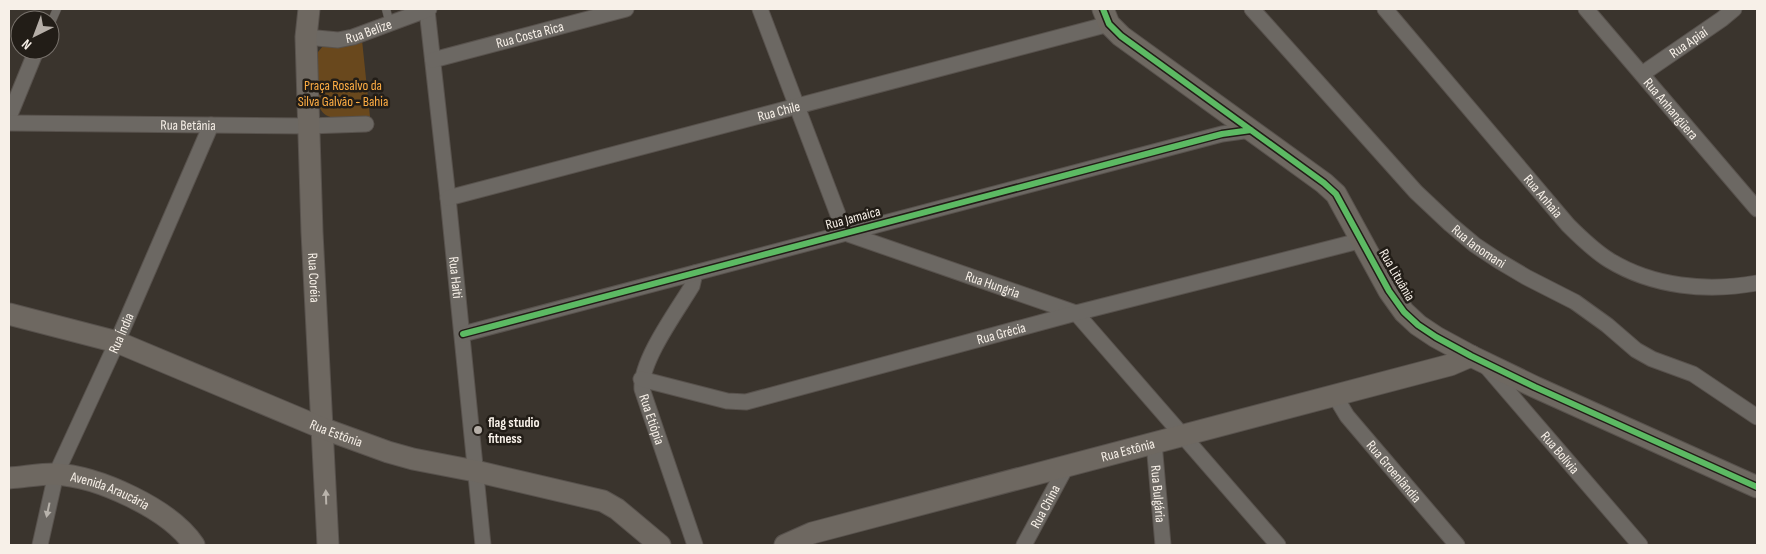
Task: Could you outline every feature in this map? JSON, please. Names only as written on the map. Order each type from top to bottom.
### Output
[{"type":"street","name":"Rua Coréia","points":[[309,9],[306,37],[312,232],[328,545]]},
{"type":"street","name":"Rua Belize","points":[[306,37],[346,39],[428,9]]},
{"type":"street","name":"Rua Haiti","points":[[428,9],[483,545]]},
{"type":"street","name":"Rua Costa Rica","points":[[434,60],[626,9]]},
{"type":"street","points":[[760,9],[845,233]]},
{"type":"street","name":"Rua Ianomani","points":[[1252,9],[1416,192],[1450,224],[1499,261],[1575,302],[1607,325],[1636,350],[1652,359],[1693,374],[1757,417]]},
{"type":"street","name":"Rua Anhaia","points":[[1385,9],[1568,225],[1608,260],[1659,280],[1690,287],[1737,287],[1757,283]]},
{"type":"street","name":"Rua Anhangüera","points":[[1586,9],[1757,209]]},
{"type":"street","name":"Rua Apiaí","points":[[1642,74],[1734,9]]},
{"type":"street","name":"Rua Chile","points":[[448,198],[796,105],[1106,16]]},
{"type":"street","name":"Rua Lituânia","points":[[1106,16],[1122,36],[1324,183],[1336,194],[1363,240],[1389,291],[1404,312],[1418,325],[1436,337],[1535,387],[1757,487]]},
{"type":"street","points":[[9,117],[33,60]]},
{"type":"street","name":"Rua Betânia","points":[[9,123],[309,126],[366,124]]},
{"type":"street","name":"Rua Índia","points":[[40,545],[56,474],[211,124]]},
{"type":"street","name":"Rua Jamaica","points":[[462,334],[1222,134],[1251,130]]},
{"type":"street","name":"Rua Hungria","points":[[845,233],[1076,313],[1278,545]]},
{"type":"street","name":"Rua Grécia","points":[[641,380],[727,401],[746,402],[1076,313],[1363,240]]},
{"type":"street","name":"Rua Etiópia","points":[[695,273],[692,286],[647,361],[641,380],[642,389],[695,545]]},
{"type":"street","name":"Rua Estônia","points":[[9,314],[116,342],[322,428],[402,456],[475,471],[604,502],[617,509],[660,545]]},
{"type":"street","name":"Rua Estônia","points":[[785,545],[812,533],[1450,366],[1475,357]]},
{"type":"street","name":"Rua Bolívia","points":[[1475,357],[1640,545]]},
{"type":"street","name":"Rua Groenlândia","points":[[1335,396],[1347,416],[1457,545]]},
{"type":"street","name":"Rua Bulgária","points":[[1154,443],[1163,545]]},
{"type":"street","name":"Rua China","points":[[1024,545],[1066,467]]},
{"type":"street","name":"Avenida Araucária","points":[[9,478],[56,474],[114,489],[142,501],[162,514],[193,542]]},
{"type":"lane","points":[[386,9],[390,24]]},
{"type":"green space","name":"Praça Rosalvo da Silva Galvăo - Bahia","points":[[362,40],[370,117],[334,118],[328,116],[321,110],[318,99],[318,52],[323,46]]},
{"type":"cycle path","points":[[1103,9],[1109,24],[1121,36],[1324,183],[1336,194],[1389,291],[1404,312],[1418,325],[1471,356],[1535,387],[1757,487]]},
{"type":"cycle path","points":[[463,334],[1222,134],[1251,130]]},
{"type":"place","name":"flag studio fitness","points":[[478,430]]}]
